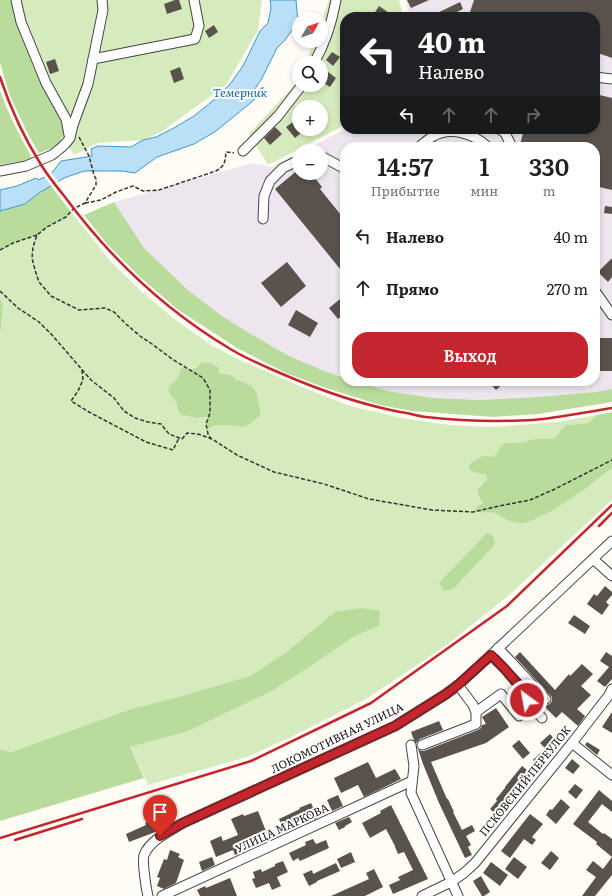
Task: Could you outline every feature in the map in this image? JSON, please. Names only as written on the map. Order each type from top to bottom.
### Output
[{"type":"street","points":[[16,0],[21,22],[46,83],[66,119],[70,138]]},
{"type":"street","points":[[0,172],[26,166],[52,155],[70,138],[73,125],[88,84],[103,10],[102,0]]},
{"type":"street","points":[[93,59],[195,39],[199,26],[194,0]]},
{"type":"street","points":[[318,56],[333,14],[336,0]]},
{"type":"street","points":[[600,78],[612,79]]},
{"type":"street","points":[[243,151],[278,116],[297,92]]},
{"type":"street","points":[[426,142],[438,134]]},
{"type":"street","points":[[466,134],[483,142]]},
{"type":"street","points":[[328,160],[340,166]]},
{"type":"street","points":[[263,218],[264,196],[270,181],[283,168],[292,164]]},
{"type":"street","points":[[600,298],[612,315]]},
{"type":"street","name":"ЛОКОМОТИВНАЯ УЛИЦА","points":[[148,896],[144,872],[144,856],[151,844],[160,836],[183,823],[395,726],[446,694],[494,652],[612,541]]},
{"type":"street","points":[[593,559],[612,576]]},
{"type":"street","points":[[494,652],[546,699]]},
{"type":"street","points":[[494,652],[505,669],[526,694],[527,700],[542,718]]},
{"type":"street","points":[[422,745],[476,724],[476,712],[473,705],[458,685]]},
{"type":"street","name":"ПСКОВСКИЙ ПЕРЕУЛОК","points":[[422,896],[464,874],[475,863],[572,743],[612,689]]},
{"type":"street","points":[[476,712],[501,694],[519,716]]},
{"type":"street","points":[[572,743],[612,775]]},
{"type":"street","points":[[411,745],[414,766],[411,793],[458,896]]},
{"type":"street","name":"УЛИЦА МАРКОВА","points":[[162,896],[412,781]]},
{"type":"path","points":[[80,138],[89,156],[96,179],[96,185],[85,203]]},
{"type":"path","points":[[0,250],[13,243],[37,235],[85,203],[101,200],[116,192],[133,186],[143,191],[159,190],[216,171],[222,167],[225,161],[226,152],[233,153],[243,151]]},
{"type":"path","points":[[37,235],[33,247],[32,258],[39,282],[51,296],[79,310],[105,308],[114,312],[140,336],[172,359],[203,378],[210,390],[210,413],[206,424],[208,434],[212,440]]},
{"type":"path","points":[[0,291],[18,308],[39,322],[90,380],[114,398],[124,410],[135,418],[161,424],[169,434],[182,439],[187,433],[198,434],[212,440],[237,455],[274,472],[324,484],[369,499],[432,510],[474,512],[530,500],[612,460]]},
{"type":"path","points":[[82,370],[83,380],[71,401],[146,442],[173,450],[179,438]]},
{"type":"shaded area","points":[[407,0],[612,0],[612,389],[538,397],[479,400],[434,398],[387,391],[371,386],[600,386],[600,142],[340,142],[340,376],[289,356],[222,316],[189,291],[144,248],[114,202],[252,163],[273,167],[292,157],[292,180],[328,180],[328,144],[316,144],[340,132],[340,134],[600,134],[600,12],[409,12],[405,1]]},
{"type":"green space","points":[[0,0],[13,0],[63,122],[63,134],[58,143],[55,146],[39,153],[29,136],[10,96],[0,63]]},
{"type":"green space","points":[[1,0],[262,0],[258,30],[226,85],[161,132],[143,140],[98,143],[74,155],[30,82]]},
{"type":"green space","points":[[329,0],[399,0],[402,12],[340,12],[340,128],[328,134],[328,100],[292,100],[292,136],[324,136],[308,144],[292,144],[292,153],[268,165],[249,134],[292,88],[292,92],[328,92],[328,56],[309,56],[311,48],[328,48],[328,12],[325,12]]},
{"type":"green space","points":[[0,90],[10,116],[32,158],[0,165]]},
{"type":"green space","points":[[51,186],[71,212],[66,217],[47,227],[37,235],[13,243],[0,250],[0,211],[25,204],[38,193]]},
{"type":"green space","points":[[114,202],[144,248],[189,291],[222,316],[289,356],[340,376],[340,386],[371,386],[387,391],[434,398],[479,400],[538,397],[612,389],[612,402],[538,414],[493,417],[412,411],[380,405],[323,387],[286,373],[237,348],[177,309],[140,277],[107,244],[84,215]]},
{"type":"green space","points":[[71,212],[111,262],[142,292],[173,318],[211,345],[242,361],[350,406],[402,418],[449,425],[493,427],[557,422],[597,415],[588,423],[566,425],[553,439],[537,439],[526,442],[506,443],[502,445],[494,457],[489,456],[478,474],[485,474],[487,480],[479,486],[478,496],[483,503],[478,506],[474,512],[496,513],[582,491],[612,468],[612,500],[508,596],[444,647],[366,699],[291,737],[247,757],[148,785],[130,747],[186,732],[272,691],[353,637],[379,626],[289,650],[250,676],[131,709],[11,752],[0,749],[0,331],[3,304],[0,299],[0,250],[13,243],[37,235],[47,227],[66,217]],"holes":[[[199,365],[215,365],[219,368],[219,373],[231,375],[236,379],[252,386],[257,393],[260,416],[247,426],[211,426],[208,417],[198,418],[177,406],[176,402],[168,392],[179,376],[180,370],[190,369]]]},
{"type":"green space","points":[[0,299],[3,304],[0,331]]},
{"type":"green space","points":[[202,363],[213,364],[219,368],[219,373],[231,375],[236,379],[252,386],[257,393],[260,416],[247,426],[216,425],[207,429],[206,424],[208,417],[198,418],[182,415],[178,411],[176,402],[168,392],[169,387],[179,376],[180,370],[184,367],[189,370]]},
{"type":"green space","points":[[612,412],[612,468],[582,491],[550,512],[526,523],[509,521],[496,513],[473,512],[483,503],[479,496],[478,490],[487,480],[485,474],[475,473],[468,467],[473,461],[483,456],[494,457],[502,445],[506,443],[526,442],[537,439],[553,439],[566,425],[588,423],[597,415]]},
{"type":"green space","points":[[487,533],[493,536],[495,544],[453,589],[444,591],[439,583]]},
{"type":"green space","points":[[361,608],[380,611],[379,626],[353,637],[272,691],[186,732],[130,747],[144,778],[0,821],[0,749],[11,752],[131,709],[250,676],[289,650],[335,612]]},
{"type":"water","name":"Темерник","points":[[270,0],[296,0],[297,12],[292,12],[292,30],[277,48],[261,80],[254,90],[256,92],[263,87],[263,91],[216,131],[194,144],[157,157],[135,173],[122,171],[84,171],[64,178],[39,193],[25,204],[0,211],[0,190],[17,186],[36,178],[38,180],[51,174],[61,161],[92,156],[91,149],[98,146],[131,147],[143,140],[156,137],[194,116],[215,99],[230,84],[243,66],[260,31],[268,23],[271,8]]},
{"type":"pier","points":[[50,171],[59,183],[52,187],[43,175]]},
{"type":"building","points":[[179,0],[182,9],[167,14],[164,4]]},
{"type":"building","points":[[407,0],[429,0],[411,8]]},
{"type":"building","points":[[474,0],[612,0],[612,58],[600,54],[600,12],[470,12]]},
{"type":"building","points":[[460,2],[463,9],[457,12],[439,12]]},
{"type":"building","points":[[379,6],[388,12],[375,12]]},
{"type":"building","points":[[214,25],[218,32],[209,38],[205,31]]},
{"type":"building","points":[[332,52],[340,57],[333,66],[328,62],[328,57]]},
{"type":"building","points":[[55,59],[59,71],[50,74],[46,62]]},
{"type":"building","points":[[180,67],[184,79],[174,83],[170,71]]},
{"type":"building","points":[[328,72],[336,78],[330,87],[328,86]]},
{"type":"building","points":[[600,95],[612,98],[612,190],[600,187],[600,142],[521,142],[523,134],[600,134]]},
{"type":"building","points":[[292,123],[292,134],[286,127]]},
{"type":"building","points":[[275,127],[282,134],[270,145],[264,138]]},
{"type":"building","points":[[292,175],[292,180],[316,180],[322,187],[320,189],[340,214],[340,269],[275,189]]},
{"type":"building","points":[[605,206],[612,207],[612,214],[604,213]]},
{"type":"building","points":[[612,258],[612,277],[608,282],[600,274],[600,270]]},
{"type":"building","points":[[287,262],[306,286],[281,307],[261,283]]},
{"type":"building","points":[[340,299],[340,317],[338,319],[329,308]]},
{"type":"building","points":[[296,310],[318,323],[310,337],[288,325]]},
{"type":"building","points":[[600,338],[612,338],[612,371],[600,371]]},
{"type":"building","points":[[492,386],[500,386],[496,390]]},
{"type":"building","points":[[605,586],[612,592],[612,595],[606,602],[609,605],[602,615],[587,604],[594,594],[597,596]]},
{"type":"building","points":[[574,615],[590,626],[585,634],[568,623]]},
{"type":"building","points":[[520,652],[555,690],[569,674],[570,676],[582,664],[593,674],[581,686],[591,695],[577,709],[585,716],[578,726],[562,712],[556,718],[542,704],[550,704],[552,697],[515,657]]},
{"type":"building","points":[[606,652],[612,656],[612,679],[605,687],[597,681],[609,667],[600,661]]},
{"type":"building","points":[[496,708],[509,727],[486,743],[431,762],[462,830],[472,825],[475,831],[466,836],[471,845],[468,847],[472,855],[465,858],[439,803],[418,749],[424,751],[478,730],[482,725],[486,724],[482,717]]},
{"type":"building","points":[[612,712],[612,733],[602,727]]},
{"type":"building","points":[[439,721],[443,730],[420,739],[416,743],[411,732]]},
{"type":"building","points":[[550,734],[557,742],[551,747],[554,749],[537,765],[533,760],[545,748],[540,743]]},
{"type":"building","points":[[519,740],[530,753],[523,759],[512,746]]},
{"type":"building","points":[[587,742],[600,750],[597,755],[585,745]]},
{"type":"building","points":[[572,759],[580,766],[573,774],[565,768]]},
{"type":"building","points":[[368,762],[376,778],[395,769],[401,779],[364,797],[358,785],[341,793],[334,778]]},
{"type":"building","points":[[522,766],[532,774],[498,816],[490,809]]},
{"type":"building","points":[[575,784],[583,790],[576,799],[568,792]]},
{"type":"building","points":[[599,790],[612,801],[612,812],[602,804],[588,822],[612,839],[612,857],[596,844],[597,842],[573,824]]},
{"type":"building","points":[[338,795],[343,806],[332,811],[327,800]]},
{"type":"building","points":[[561,799],[570,807],[556,824],[546,815]]},
{"type":"building","points":[[311,803],[318,818],[285,832],[279,819]]},
{"type":"building","points":[[391,805],[428,879],[393,894],[389,885],[400,880],[398,877],[413,870],[404,852],[398,854],[386,829],[370,838],[362,823],[381,813],[380,811]]},
{"type":"building","points":[[258,811],[269,839],[244,848],[245,851],[235,855],[233,850],[216,857],[210,841],[221,836],[223,841],[238,835],[231,819],[243,814],[244,816]]},
{"type":"building","points":[[530,814],[543,824],[532,837],[536,840],[532,845],[524,839],[510,858],[501,851]]},
{"type":"building","points":[[349,817],[352,822],[339,830],[335,823]]},
{"type":"building","points":[[153,820],[158,831],[129,842],[126,834],[146,825],[145,823]]},
{"type":"building","points":[[313,839],[316,844],[326,840],[329,848],[300,861],[298,858],[293,861],[289,853],[306,845],[305,842]]},
{"type":"building","points":[[170,850],[180,854],[178,857],[184,860],[176,883],[164,889],[157,886],[160,878],[157,877],[164,859],[167,860]]},
{"type":"building","points":[[551,851],[559,858],[550,870],[541,863]]},
{"type":"building","points":[[351,852],[355,862],[341,868],[337,859]]},
{"type":"building","points":[[212,857],[215,865],[202,871],[199,862]]},
{"type":"building","points":[[514,857],[527,867],[518,879],[505,869]]},
{"type":"building","points":[[612,857],[612,875],[595,896],[582,896],[596,877],[586,870],[593,861],[603,869]]},
{"type":"building","points":[[283,861],[288,872],[277,877],[281,886],[272,890],[269,883],[256,888],[252,879],[255,878],[253,872],[261,869],[262,872]]},
{"type":"building","points":[[491,862],[508,875],[500,886],[483,873]]},
{"type":"building","points":[[336,863],[340,871],[309,886],[303,874],[312,870],[313,874]]},
{"type":"building","points":[[374,869],[383,887],[365,896],[331,896],[369,879],[366,873]]},
{"type":"building","points":[[481,876],[490,892],[484,896],[482,896],[473,881]]},
{"type":"building","points":[[230,878],[237,896],[200,896],[197,890],[205,886],[206,888]]},
{"type":"railway","points":[[0,77],[17,121],[28,142],[52,180],[82,219],[120,262],[162,301],[208,335],[238,353],[324,391],[369,405],[423,417],[466,420],[520,421],[553,418],[612,408]]},
{"type":"railway","points":[[0,838],[251,761],[371,703],[507,606],[612,505]]},
{"type":"railway","points":[[599,526],[612,513]]},
{"type":"railway","points":[[15,840],[82,819]]},
{"type":"route","points":[[160,836],[183,823],[395,726],[446,694],[491,655],[526,694],[527,700]]}]
